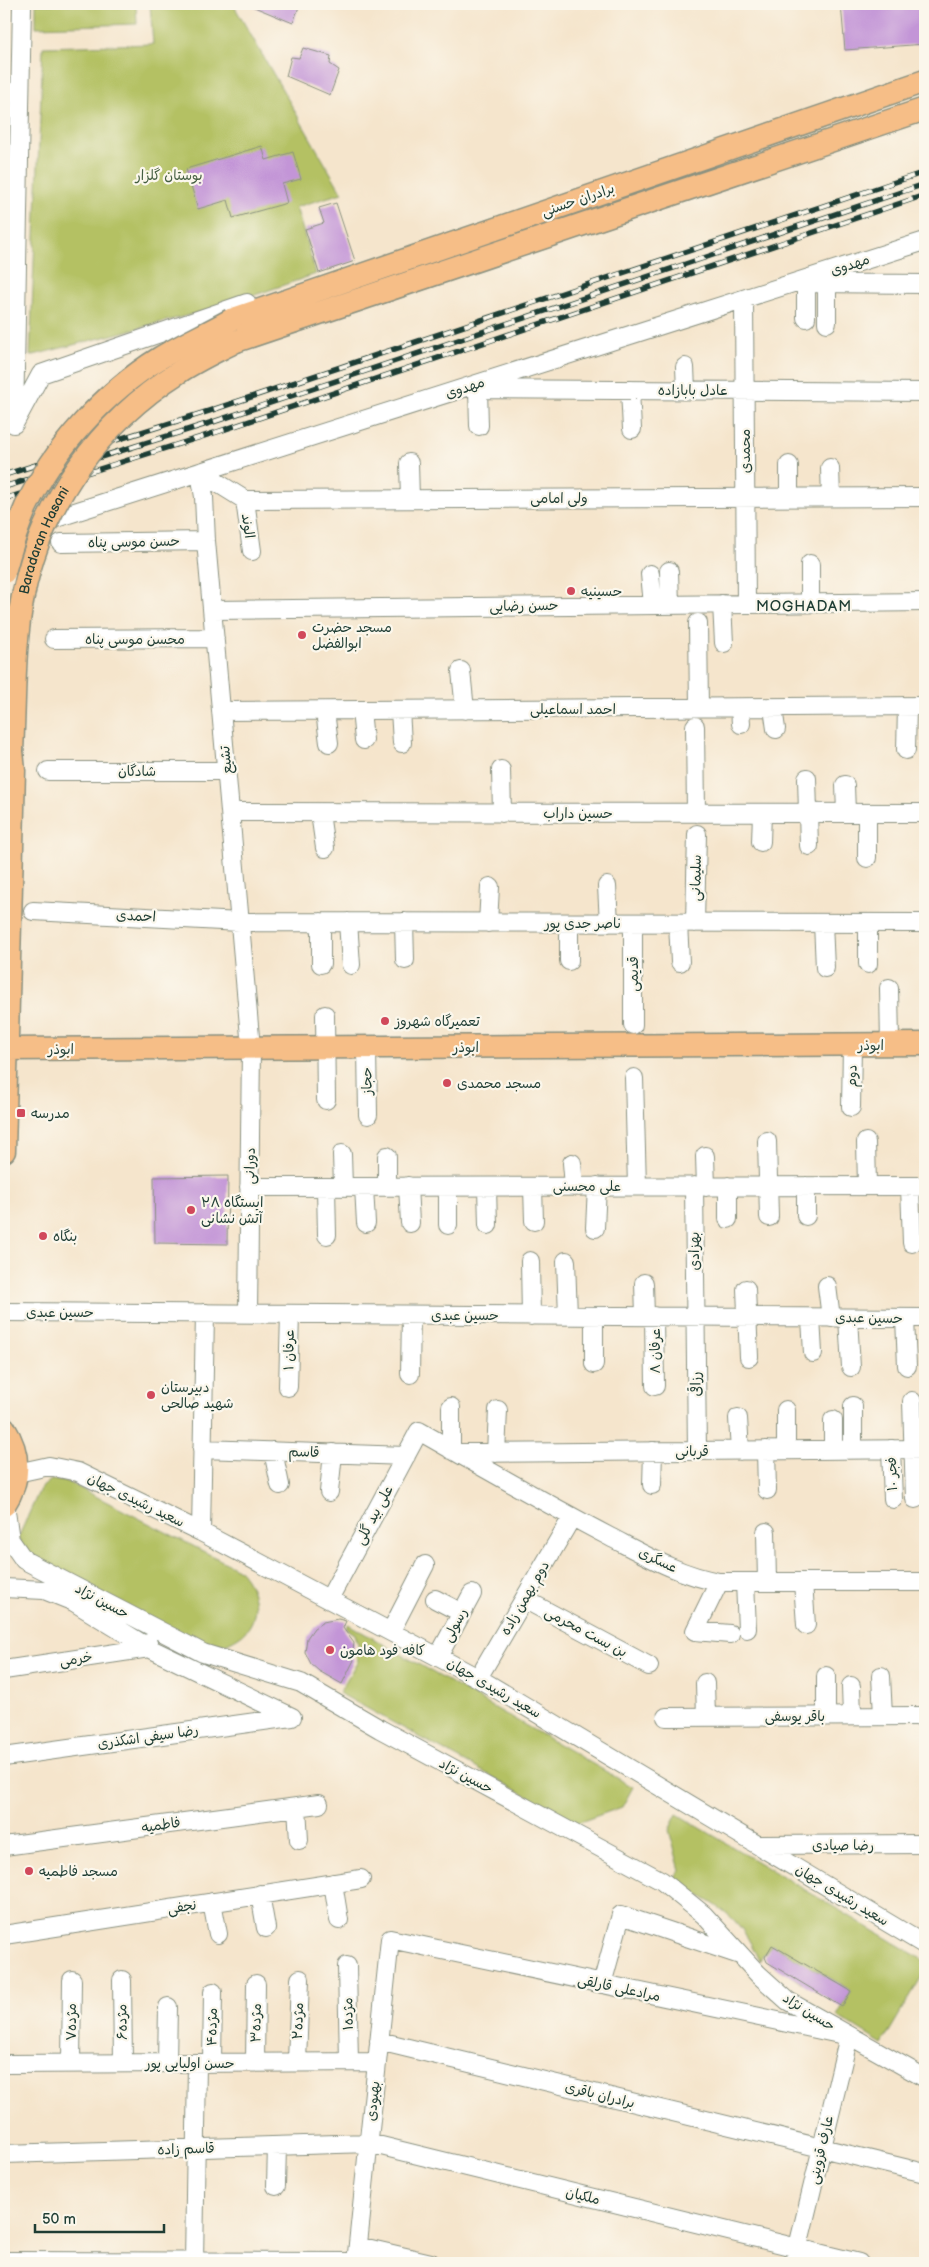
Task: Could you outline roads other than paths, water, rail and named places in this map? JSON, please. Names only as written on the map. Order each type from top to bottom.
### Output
[{"type":"main road","name":"برادران حسنی","points":[[234,331],[733,146],[925,81]]},
{"type":"main road","name":"برادران حسنی","points":[[234,331],[925,109]]},
{"type":"main road","name":"Baradaran Hasani","points":[[4,572],[26,507],[41,480],[71,438],[110,396],[160,358],[234,331]]},
{"type":"main road","name":"Baradaran Hasani","points":[[4,1151],[5,1049],[14,771],[12,751],[17,635],[23,595],[35,548],[60,494],[91,452],[129,410],[234,331]]},
{"type":"main road","name":"ابوذر","points":[[5,1049],[925,1044]]},
{"type":"main road","points":[[4,1428],[12,1441],[17,1457],[17,1473],[13,1490],[4,1505]]},
{"type":"street","points":[[9,426],[12,93],[22,4]]},
{"type":"street","points":[[9,426],[41,374],[677,156],[733,146]]},
{"type":"street","name":"مهدوی","points":[[4,535],[200,472],[470,389],[744,299],[801,283],[925,241]]},
{"type":"street","points":[[806,318],[801,283],[925,284]]},
{"type":"street","points":[[827,283],[827,322]]},
{"type":"street","name":"محمدی","points":[[744,299],[746,604]]},
{"type":"street","points":[[9,364],[34,368],[41,374]]},
{"type":"street","points":[[685,367],[686,390]]},
{"type":"street","points":[[470,389],[479,426]]},
{"type":"street","name":"عادل بابازاده","points":[[470,389],[925,392]]},
{"type":"street","points":[[630,390],[632,429]]},
{"type":"street","points":[[409,463],[410,499]]},
{"type":"street","points":[[789,465],[789,497]]},
{"type":"street","points":[[830,468],[831,497]]},
{"type":"street","points":[[200,472],[245,500]]},
{"type":"street","name":"تشیع","points":[[200,472],[204,497],[206,541],[251,1048]]},
{"type":"street","name":"ولی امامی","points":[[245,500],[925,496]]},
{"type":"street","name":"الوند","points":[[245,500],[252,551]]},
{"type":"street","name":"حسن موسی پناه","points":[[61,543],[206,541]]},
{"type":"street","points":[[810,564],[810,603]]},
{"type":"street","points":[[662,605],[669,571]]},
{"type":"street","points":[[650,574],[662,605]]},
{"type":"street","name":"حسن رضایی","points":[[212,610],[925,602]]},
{"type":"street","points":[[722,604],[724,643]]},
{"type":"street","points":[[698,623],[699,708]]},
{"type":"street","name":"محسن موسی پناه","points":[[54,640],[215,638]]},
{"type":"street","points":[[461,672],[464,710]]},
{"type":"street","name":"احمد اسماعیلی","points":[[221,711],[699,708],[741,716],[773,708],[925,706]]},
{"type":"street","points":[[906,707],[906,750]]},
{"type":"street","points":[[773,708],[776,729]]},
{"type":"street","points":[[361,710],[364,740]]},
{"type":"street","points":[[400,710],[402,743]]},
{"type":"street","points":[[325,711],[329,743]]},
{"type":"street","points":[[695,726],[696,813]]},
{"type":"street","points":[[501,770],[502,813]]},
{"type":"street","name":"شادگان","points":[[48,771],[227,771]]},
{"type":"street","points":[[807,778],[809,846]]},
{"type":"street","points":[[846,785],[846,813]]},
{"type":"street","name":"حسین داراب","points":[[230,812],[925,813]]},
{"type":"street","points":[[320,813],[325,848]]},
{"type":"street","points":[[761,842],[762,813]]},
{"type":"street","points":[[867,813],[867,858]]},
{"type":"street","name":"سلیمانی","points":[[680,962],[687,923],[697,834]]},
{"type":"street","points":[[607,886],[609,922]]},
{"type":"street","points":[[488,922],[490,887]]},
{"type":"street","name":"احمدی","points":[[33,911],[240,922]]},
{"type":"street","name":"ناصر جدی پور","points":[[240,922],[925,923]]},
{"type":"street","points":[[321,922],[321,964]]},
{"type":"street","points":[[348,922],[351,965]]},
{"type":"street","points":[[404,922],[405,960]]},
{"type":"street","points":[[569,923],[569,961]]},
{"type":"street","name":"قدیمی","points":[[633,923],[633,1025]]},
{"type":"street","points":[[823,923],[825,968]]},
{"type":"street","points":[[868,923],[868,964]]},
{"type":"street","points":[[889,988],[890,1045]]},
{"type":"street","points":[[325,1015],[326,1100]]},
{"type":"street","name":"دوم","points":[[851,1107],[852,1045]]},
{"type":"street","name":"حجاز","points":[[367,1047],[368,1115]]},
{"type":"street","name":"دورانی","points":[[248,1314],[251,1048]]},
{"type":"street","points":[[634,1078],[637,1186]]},
{"type":"street","points":[[766,1141],[769,1217]]},
{"type":"street","points":[[866,1142],[867,1186]]},
{"type":"street","points":[[327,1235],[334,1187],[342,1154]]},
{"type":"street","points":[[387,1156],[387,1186]]},
{"type":"street","name":"بهزادی","points":[[695,1317],[700,1186],[705,1156]]},
{"type":"street","points":[[572,1163],[574,1186]]},
{"type":"street","points":[[408,1186],[410,1224]]},
{"type":"street","points":[[595,1228],[596,1186]]},
{"type":"street","points":[[728,1186],[728,1219]]},
{"type":"street","points":[[806,1186],[806,1216]]},
{"type":"street","points":[[912,1243],[918,1186]]},
{"type":"street","name":"علی محسنی","points":[[249,1187],[918,1186]]},
{"type":"street","points":[[364,1187],[366,1223]]},
{"type":"street","points":[[448,1187],[448,1225]]},
{"type":"street","points":[[487,1187],[488,1225]]},
{"type":"street","points":[[533,1187],[534,1221]]},
{"type":"street","points":[[530,1261],[531,1316]]},
{"type":"street","points":[[566,1262],[568,1316]]},
{"type":"street","name":"عرفان ۸","points":[[644,1283],[650,1316],[655,1386]]},
{"type":"street","points":[[827,1286],[839,1318],[851,1367]]},
{"type":"street","points":[[746,1289],[749,1357]]},
{"type":"street","name":"حسین عبدی","points":[[4,1312],[925,1318]]},
{"type":"street","points":[[201,1532],[205,1313]]},
{"type":"street","name":"عرفان ۱","points":[[288,1387],[290,1314]]},
{"type":"street","points":[[410,1374],[411,1315]]},
{"type":"street","points":[[594,1316],[594,1364]]},
{"type":"street","name":"رزاقی","points":[[695,1317],[697,1451]]},
{"type":"street","points":[[811,1318],[813,1353]]},
{"type":"street","points":[[905,1318],[907,1366]]},
{"type":"street","points":[[912,1401],[920,1449],[915,1499]]},
{"type":"street","points":[[853,1406],[853,1450]]},
{"type":"street","points":[[451,1407],[455,1451]]},
{"type":"street","points":[[496,1453],[498,1410]]},
{"type":"street","points":[[786,1410],[786,1450]]},
{"type":"street","points":[[738,1418],[740,1450]]},
{"type":"street","points":[[833,1420],[833,1450]]},
{"type":"street","name":"عسگری","points":[[419,1431],[572,1517],[666,1566],[696,1578],[719,1582],[925,1582]]},
{"type":"street","name":"علی بید گلی","points":[[329,1599],[419,1431]]},
{"type":"street","name":"قاسم","points":[[202,1449],[406,1456]]},
{"type":"street","name":"فجر ۱۰","points":[[892,1449],[893,1499]]},
{"type":"street","name":"قربانی","points":[[455,1451],[496,1453],[920,1449]]},
{"type":"street","points":[[766,1450],[767,1490]]},
{"type":"street","points":[[273,1451],[280,1484]]},
{"type":"street","points":[[652,1485],[653,1451]]},
{"type":"street","points":[[329,1492],[332,1454]]},
{"type":"street","name":"سعید رشیدی جهان","points":[[17,1473],[49,1466],[78,1472],[201,1532],[478,1678],[925,1945]]},
{"type":"street","name":"حسین نژاد","points":[[4,1505],[10,1540],[24,1560],[202,1653],[301,1684],[380,1729],[662,1881],[704,1915],[788,2001],[925,2078]]},
{"type":"street","name":"دوم بهمن زاده","points":[[478,1678],[572,1517]]},
{"type":"street","points":[[766,1532],[767,1582]]},
{"type":"street","points":[[390,1632],[425,1565]]},
{"type":"street","points":[[719,1582],[695,1631],[730,1634]]},
{"type":"street","points":[[745,1582],[747,1629]]},
{"type":"street","points":[[803,1582],[806,1625]]},
{"type":"street","points":[[4,1588],[44,1590],[74,1602],[149,1648]]},
{"type":"street","name":"رسولی","points":[[438,1657],[472,1594]]},
{"type":"street","points":[[435,1599],[462,1613]]},
{"type":"street","name":"بن بست محرمی","points":[[524,1599],[649,1666]]},
{"type":"street","points":[[147,1625],[149,1648]]},
{"type":"street","name":"خرمی","points":[[4,1670],[149,1648]]},
{"type":"street","name":"رضا سیفی اشکذری","points":[[4,1757],[292,1717],[149,1648]]},
{"type":"street","points":[[826,1676],[826,1716]]},
{"type":"street","points":[[882,1676],[883,1716]]},
{"type":"street","points":[[705,1683],[706,1717]]},
{"type":"street","points":[[851,1686],[852,1716]]},
{"type":"street","name":"باقر یوسفی","points":[[666,1717],[925,1716]]},
{"type":"street","name":"فاطمیه","points":[[4,1846],[319,1804]]},
{"type":"street","points":[[297,1807],[299,1840]]},
{"type":"street","name":"رضا صیادی","points":[[760,1845],[925,1844]]},
{"type":"street","name":"نجفی","points":[[4,1935],[361,1879]]},
{"type":"street","points":[[333,1883],[339,1920]]},
{"type":"street","points":[[260,1894],[266,1928]]},
{"type":"street","points":[[212,1902],[218,1934]]},
{"type":"street","points":[[602,1984],[621,1915],[741,1955]]},
{"type":"street","name":"مرادعلی قارلقی","points":[[390,1939],[848,2036]]},
{"type":"street","name":"بهبودی","points":[[357,2257],[390,1939]]},
{"type":"street","name":"مژده۱","points":[[347,1966],[349,2062]]},
{"type":"street","name":"مژده۲","points":[[296,2062],[300,1979]]},
{"type":"street","name":"مژده۷","points":[[71,2063],[72,1980]]},
{"type":"street","name":"مژده۶","points":[[122,1980],[123,2063]]},
{"type":"street","name":"مژده۳","points":[[255,2062],[256,1984]]},
{"type":"street","name":"مژده۴","points":[[194,2262],[196,2149],[213,1992]]},
{"type":"street","points":[[167,2063],[168,2007]]},
{"type":"street","name":"عارف قزوینی","points":[[796,2256],[848,2036]]},
{"type":"street","name":"برادران باقری","points":[[379,2041],[925,2173]]},
{"type":"street","name":"حسن اولیایی پور","points":[[4,2064],[377,2062]]},
{"type":"street","name":"قاسم زاده","points":[[4,2154],[369,2143]]},
{"type":"street","name":"ملکیان","points":[[369,2143],[796,2256],[859,2263]]},
{"type":"street","points":[[276,2186],[277,2146]]},
{"type":"street","points":[[4,2260],[194,2262],[357,2257],[431,2263]]},
{"type":"railway","points":[[4,475],[209,411],[925,172]]},
{"type":"railway","points":[[4,487],[213,422],[925,184]]},
{"type":"railway","points":[[4,499],[217,432],[925,195]]},
{"type":"place","name":"حسینیه","points":[[571,591]]},
{"type":"place","name":"مسجد حضرت ابوالفضل","points":[[302,635]]},
{"type":"place","name":"تعمیرگاه شهروز","points":[[385,1021]]},
{"type":"place","name":"مسجد محمدی","points":[[447,1083]]},
{"type":"place","name":"مدرسه","points":[[21,1113]]},
{"type":"place","name":"ایستگاه ۲۸ آتش نشانی","points":[[191,1210]]},
{"type":"place","name":"بنگاه","points":[[43,1236]]},
{"type":"place","name":"دبیرستان شهید صالحی","points":[[151,1395]]},
{"type":"place","name":"کافه فود هامون","points":[[330,1650]]},
{"type":"place","name":"مسجد فاطمیه","points":[[29,1871]]},
{"type":"district","name":"MOGHADAM","points":[[804,606]]},
{"type":"park label","name":"بوستان گلزار","points":[[169,175]]}]
